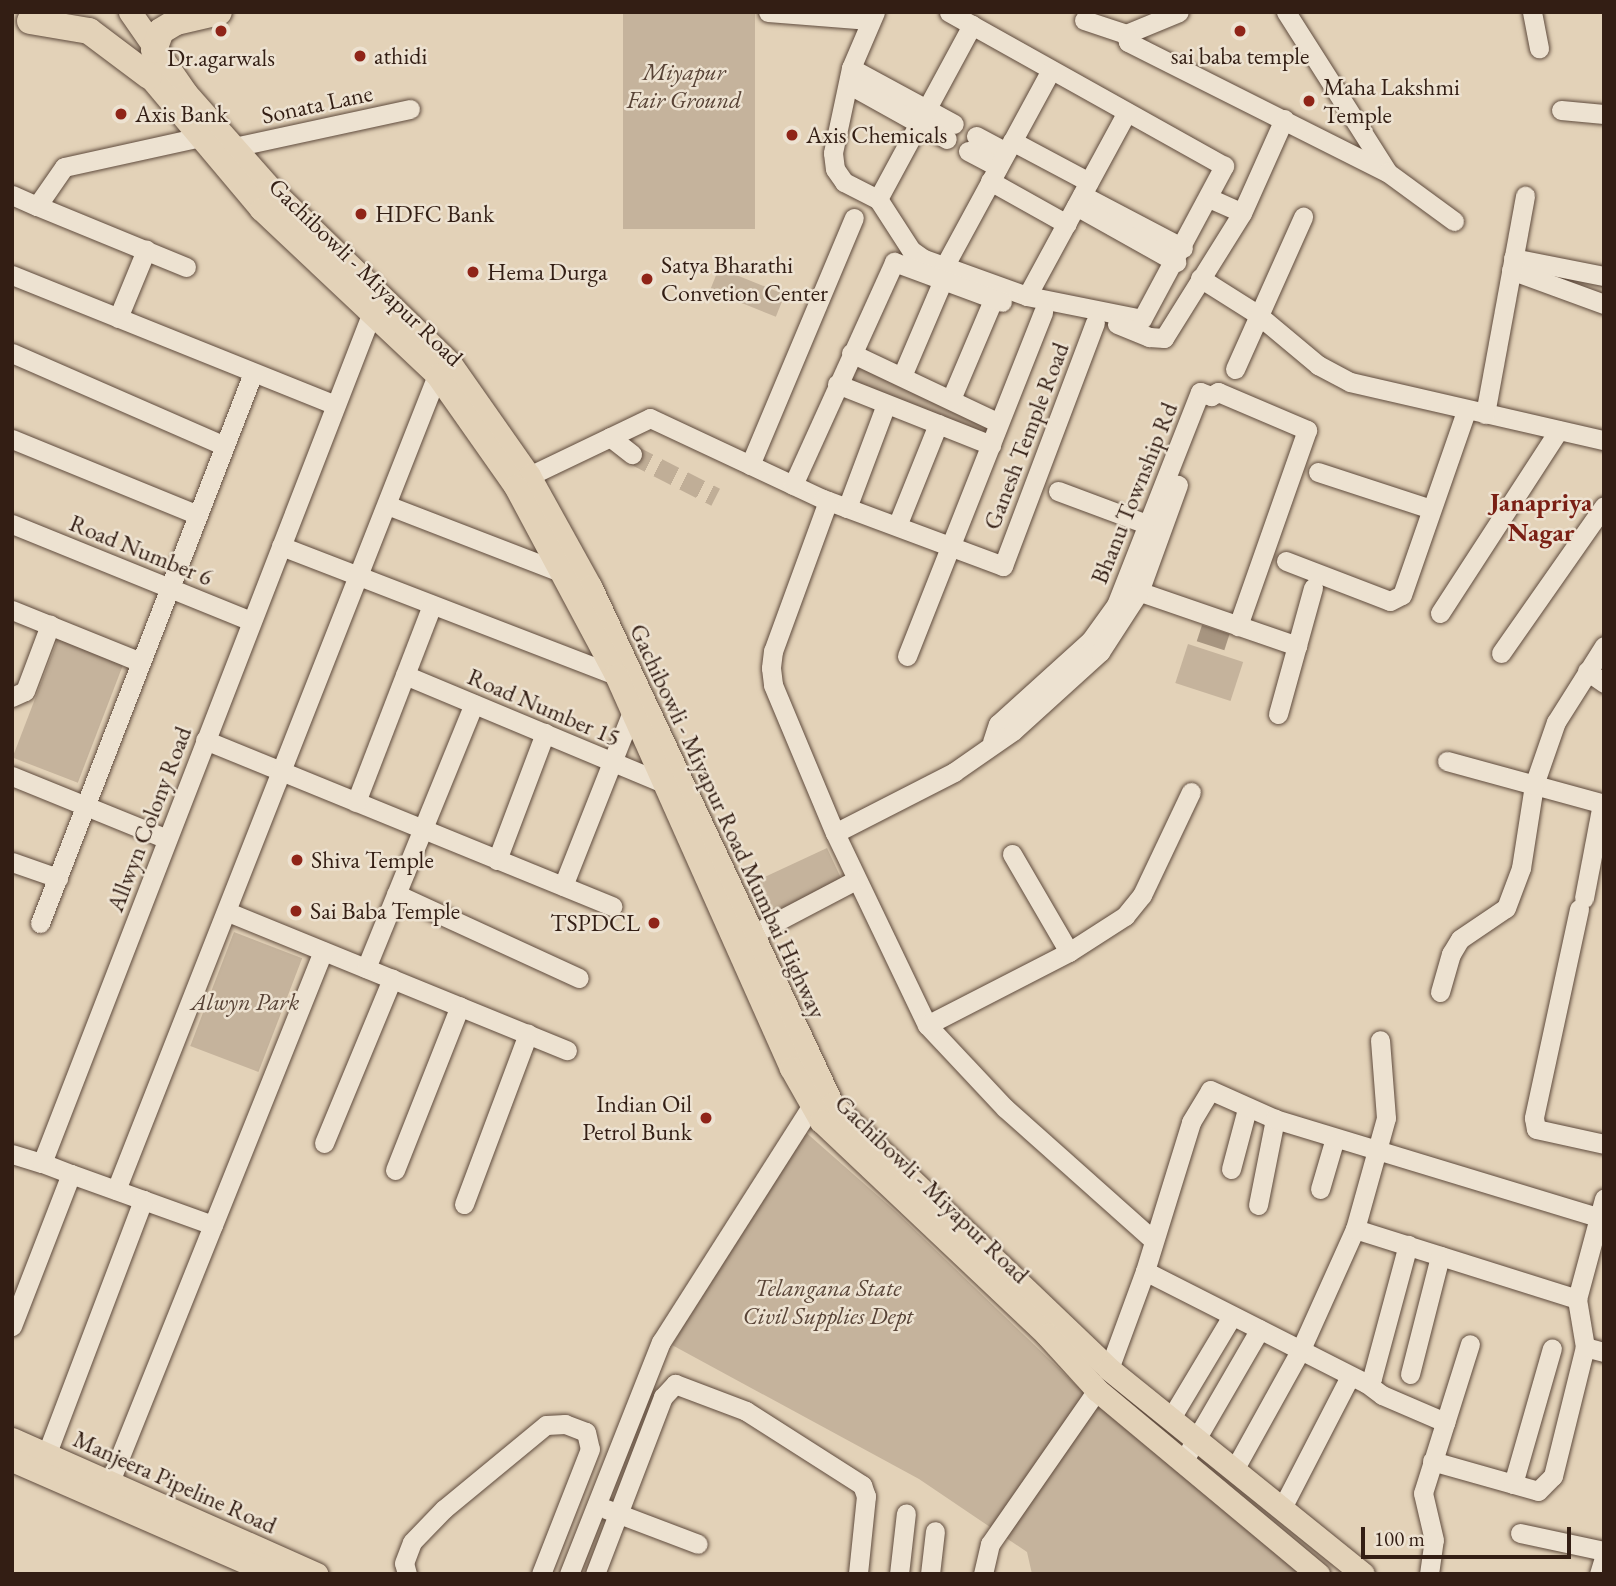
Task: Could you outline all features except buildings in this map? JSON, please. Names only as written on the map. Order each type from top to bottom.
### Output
[{"type":"highway","points":[[21,22],[86,12]]},
{"type":"highway","points":[[154,50],[161,32],[176,22],[219,12]]},
{"type":"highway","points":[[21,22],[89,31],[149,76]]},
{"type":"main road","name":"Gachibowli - Miyapur Road Mumbai Highway","points":[[130,12],[154,50],[234,146],[450,363],[529,476],[590,586],[832,1104],[1030,1306],[1363,1574]]},
{"type":"main road","name":"Gachibowli - Miyapur Road","points":[[149,76],[261,209],[437,374],[515,486],[616,676],[810,1108],[864,1166],[1030,1306],[1097,1390],[1318,1574]]},
{"type":"main road","name":"Manjeera Pipeline Road","points":[[12,1439],[109,1484],[273,1574]]},
{"type":"main road","name":"Manjeera Pipeline Road","points":[[12,1460],[316,1574]]},
{"type":"street","points":[[793,485],[894,262],[1027,296],[1142,319],[1179,255],[1224,166],[949,12]]},
{"type":"street","points":[[1084,20],[1126,34],[1179,12]]},
{"type":"street","points":[[1286,12],[1387,172]]},
{"type":"street","points":[[1532,12],[1539,48]]},
{"type":"street","points":[[771,14],[872,16],[849,76],[834,153],[835,169],[844,181],[878,200],[911,250],[943,274],[993,300],[1095,323],[1118,324],[1149,337],[1164,338],[1242,213],[1284,119]]},
{"type":"street","points":[[878,200],[972,24]]},
{"type":"street","points":[[1126,34],[1128,42],[1387,172],[1454,221]]},
{"type":"street","points":[[902,376],[943,274],[1051,70]]},
{"type":"street","points":[[849,76],[951,132]]},
{"type":"street","name":"Sonata Lane","points":[[234,146],[410,109]]},
{"type":"street","points":[[1561,110],[1604,114]]},
{"type":"street","points":[[1027,296],[1127,112]]},
{"type":"street","points":[[37,206],[53,177],[64,167],[200,136]]},
{"type":"street","points":[[972,143],[1078,202]]},
{"type":"street","points":[[1001,160],[1179,255]]},
{"type":"street","points":[[12,195],[186,267]]},
{"type":"street","points":[[1286,561],[1395,600],[1402,595],[1431,509],[1476,412],[1512,264],[1525,196]]},
{"type":"street","points":[[1209,198],[1242,213]]},
{"type":"street","points":[[1235,369],[1303,217]]},
{"type":"street","points":[[750,465],[853,218]]},
{"type":"street","points":[[118,318],[146,250]]},
{"type":"street","points":[[1512,264],[1604,276]]},
{"type":"street","points":[[1512,264],[1604,304]]},
{"type":"street","points":[[12,275],[335,405]]},
{"type":"street","points":[[1200,278],[1259,315],[1318,365],[1350,382],[1604,440]]},
{"type":"street","points":[[951,399],[993,300]]},
{"type":"street","name":"Allwyn Colony Road","points":[[42,1163],[372,312]]},
{"type":"street","points":[[907,656],[1042,312]]},
{"type":"street","name":"Ganesh Temple Road","points":[[950,546],[1003,566],[1095,323]]},
{"type":"street","points":[[851,352],[997,422]]},
{"type":"street","points":[[12,353],[225,446]]},
{"type":"street","points":[[40,923],[253,373]]},
{"type":"street","points":[[116,1190],[228,912],[437,374]]},
{"type":"street","points":[[837,384],[991,445]]},
{"type":"street","name":"Bhanu Township Rd","points":[[1132,590],[1149,525],[1200,392],[1211,396]]},
{"type":"street","name":"Bhanu Township Rd","points":[[835,833],[954,772],[992,741],[1013,731],[1100,652],[1132,590],[1211,396],[1218,392],[1304,426],[1307,433],[1238,626]]},
{"type":"street","points":[[886,404],[772,651],[773,685],[856,880],[928,1025],[1005,1108],[1152,1239]]},
{"type":"street","points":[[529,476],[650,418],[838,505],[950,546]]},
{"type":"street","points":[[897,527],[938,424]]},
{"type":"street","points":[[1440,613],[1559,430]]},
{"type":"street","points":[[610,438],[632,454]]},
{"type":"street","points":[[12,439],[198,515]]},
{"type":"street","points":[[1318,472],[1431,509]]},
{"type":"street","points":[[1058,491],[1149,525]]},
{"type":"street","points":[[387,505],[563,573]]},
{"type":"street","points":[[1501,653],[1604,506]]},
{"type":"street","name":"Road Number 6","points":[[12,524],[251,621]]},
{"type":"street","points":[[281,546],[616,676]]},
{"type":"street","points":[[1278,714],[1313,588]]},
{"type":"street","name":"Bhanu Township Rd","points":[[1132,590],[1297,646]]},
{"type":"street","points":[[356,802],[432,605]]},
{"type":"street","points":[[12,610],[141,662]]},
{"type":"street","points":[[12,696],[25,691],[50,625]]},
{"type":"street","points":[[1440,992],[1451,954],[1460,939],[1506,908],[1521,868],[1534,785],[1556,722],[1604,646]]},
{"type":"street","points":[[1587,671],[1604,683]]},
{"type":"street","name":"Road Number 15","points":[[405,675],[665,783]]},
{"type":"street","points":[[366,968],[474,704]]},
{"type":"street","points":[[563,886],[632,712]]},
{"type":"street","points":[[497,860],[545,733]]},
{"type":"street","points":[[205,740],[612,906]]},
{"type":"street","points":[[1447,761],[1603,804],[1534,1124],[1536,1129],[1604,1144]]},
{"type":"street","points":[[12,776],[167,839]]},
{"type":"street","points":[[928,1025],[1069,952],[1125,916],[1142,895],[1191,792]]},
{"type":"street","points":[[1012,854],[1069,952]]},
{"type":"street","points":[[12,862],[58,878]]},
{"type":"street","points":[[753,934],[856,880]]},
{"type":"street","points":[[396,894],[579,978]]},
{"type":"street","points":[[228,912],[567,1050]]},
{"type":"street","points":[[109,1484],[323,951]]},
{"type":"street","points":[[324,1143],[392,979]]},
{"type":"street","points":[[395,1170],[460,1006]]},
{"type":"street","points":[[464,1204],[528,1034]]},
{"type":"street","points":[[1234,1470],[1301,1349],[1355,1229],[1387,1118],[1380,1040]]},
{"type":"street","points":[[1109,1368],[1145,1271],[1152,1239],[1191,1122],[1210,1090],[1247,1109],[1275,1119],[1600,1218],[1577,1299],[1594,1350],[1553,1476],[1538,1491],[1432,1461]]},
{"type":"street","points":[[569,1574],[594,1504],[662,1342],[810,1108]]},
{"type":"street","points":[[1231,1169],[1247,1109]]},
{"type":"street","points":[[1258,1205],[1275,1119]]},
{"type":"street","points":[[1320,1189],[1335,1138]]},
{"type":"street","points":[[12,1154],[213,1225]]},
{"type":"street","points":[[12,1326],[71,1174]]},
{"type":"street","points":[[47,1453],[144,1200]]},
{"type":"street","points":[[1355,1229],[1577,1299]]},
{"type":"street","points":[[1358,1379],[1372,1378],[1408,1245]]},
{"type":"street","points":[[1410,1374],[1440,1256]]},
{"type":"street","points":[[1145,1271],[1301,1349],[1382,1395],[1445,1422]]},
{"type":"street","points":[[1171,1418],[1231,1316]]},
{"type":"street","points":[[1184,1460],[1198,1440],[1259,1329]]},
{"type":"street","points":[[1429,1574],[1434,1539],[1423,1493],[1470,1344]]},
{"type":"street","points":[[1513,1484],[1552,1348]]},
{"type":"street","points":[[1282,1508],[1358,1379]]},
{"type":"street","points":[[595,1574],[663,1397],[675,1384],[682,1384],[746,1411],[862,1485],[866,1496],[858,1574]]},
{"type":"street","points":[[983,1574],[990,1544],[1097,1390]]},
{"type":"street","points":[[407,1574],[404,1563],[417,1534],[546,1425],[565,1424],[586,1432],[591,1439],[573,1495],[541,1574]]},
{"type":"street","points":[[573,1495],[698,1544]]},
{"type":"street","points":[[899,1574],[906,1513]]},
{"type":"street","points":[[930,1574],[935,1531]]},
{"type":"street","points":[[1520,1533],[1604,1551]]},
{"type":"street","points":[[1599,1574],[1604,1558]]},
{"type":"green space","name":"Miyapur Fair Ground","points":[[623,12],[755,12],[755,229],[623,229]]},
{"type":"green space","points":[[719,268],[785,295],[776,317],[710,290]]},
{"type":"green space","points":[[851,353],[997,422],[991,445],[837,384]]},
{"type":"green space","points":[[58,639],[123,664],[78,783],[12,758]]},
{"type":"green space","points":[[1188,644],[1243,662],[1230,701],[1175,683]]},
{"type":"green space","points":[[827,848],[843,882],[761,920],[745,886]]},
{"type":"green space","name":"Alwyn Park","points":[[234,932],[302,958],[258,1072],[190,1046]]},
{"type":"green space","name":"Telangana State Civil Supplies Dept","points":[[802,1129],[894,1210],[1076,1385],[1310,1574],[1032,1574],[1027,1552],[919,1479],[672,1345]]},
{"type":"shaded area","points":[[1202,625],[1230,634],[1224,650],[1197,641]]},
{"type":"tunnel","points":[[632,454],[716,497]]},
{"type":"place","name":"Dr.agarwals","points":[[221,31]]},
{"type":"place","name":"sai baba temple","points":[[1240,31]]},
{"type":"place","name":"athidi","points":[[360,56]]},
{"type":"place","name":"Maha Lakshmi Temple","points":[[1309,101]]},
{"type":"place","name":"Axis Bank","points":[[121,114]]},
{"type":"place","name":"Axis Chemicals","points":[[792,135]]},
{"type":"place","name":"HDFC Bank","points":[[361,214]]},
{"type":"place","name":"Hema Durga","points":[[473,272]]},
{"type":"place","name":"Satya Bharathi Convetion Center","points":[[647,279]]},
{"type":"place","name":"Shiva Temple","points":[[297,860]]},
{"type":"place","name":"Sai Baba Temple","points":[[296,911]]},
{"type":"place","name":"TSPDCL","points":[[654,923]]},
{"type":"place","name":"Indian Oil Petrol Bunk","points":[[706,1118]]},
{"type":"district","name":"Janapriya Nagar","points":[[1541,518]]}]
